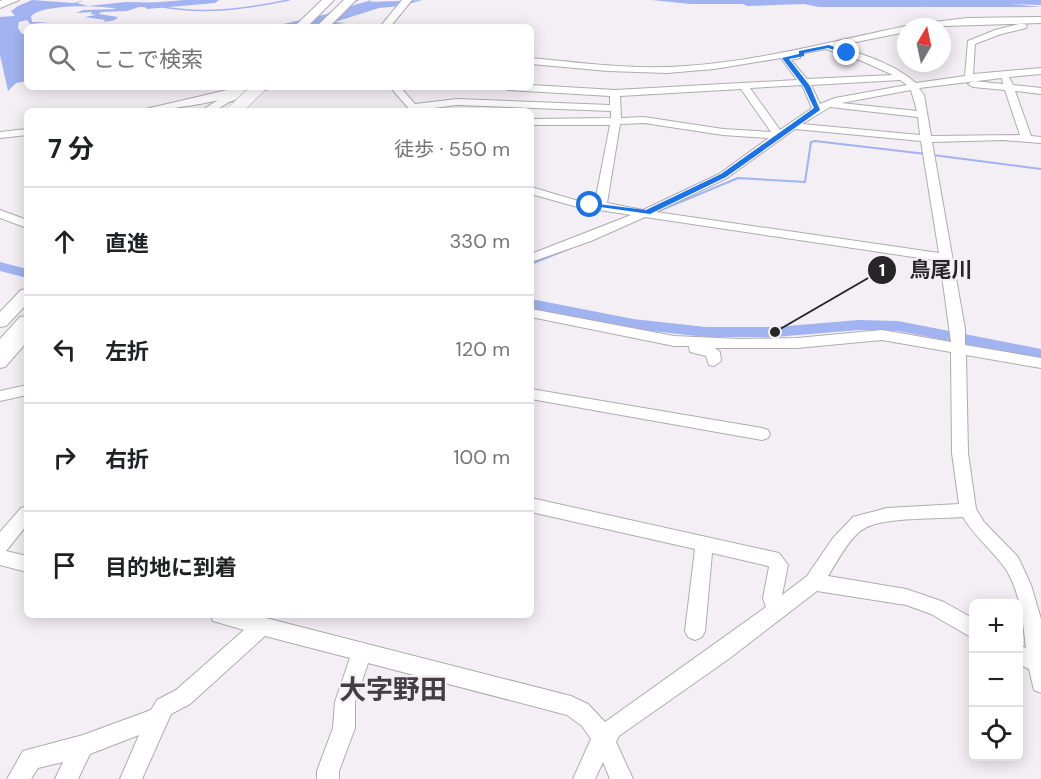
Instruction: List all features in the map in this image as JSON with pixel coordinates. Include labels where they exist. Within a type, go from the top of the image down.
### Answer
[{"type":"highway","points":[[0,5],[13,0]]},
{"type":"highway","points":[[303,24],[328,0]]},
{"type":"highway","points":[[325,24],[350,0]]},
{"type":"highway","points":[[221,108],[238,90]]},
{"type":"highway","points":[[237,108],[256,90]]},
{"type":"highway","points":[[0,335],[24,310]]},
{"type":"highway","points":[[2,356],[24,326]]},
{"type":"main road","points":[[387,24],[407,0]]},
{"type":"main road","points":[[212,108],[225,100],[258,90]]},
{"type":"main road","points":[[0,322],[24,297]]},
{"type":"street","points":[[951,23],[1041,22]]},
{"type":"street","points":[[970,77],[968,74],[972,42],[1002,31],[1041,22]]},
{"type":"street","points":[[534,62],[673,69],[801,52],[897,31]]},
{"type":"street","points":[[829,47],[887,67],[915,88],[923,115],[958,340],[960,453],[968,510],[978,527],[1012,563],[1022,585],[1032,621],[1040,671]]},
{"type":"street","points":[[801,52],[802,55],[785,58],[823,106],[888,123],[927,139],[1041,140]]},
{"type":"street","points":[[534,63],[543,66],[534,118]]},
{"type":"street","points":[[854,115],[883,91],[915,88],[941,92],[944,91],[945,86],[970,77],[1041,71]]},
{"type":"street","points":[[1003,74],[1027,139]]},
{"type":"street","points":[[534,81],[542,79],[615,93],[900,77]]},
{"type":"street","points":[[956,81],[1041,91]]},
{"type":"street","points":[[744,86],[779,136]]},
{"type":"street","points":[[158,108],[212,98],[240,90]]},
{"type":"street","points":[[398,90],[414,108]]},
{"type":"street","points":[[883,91],[888,123]]},
{"type":"street","points":[[606,207],[600,201],[615,121],[615,93]]},
{"type":"street","points":[[418,108],[438,102],[615,108]]},
{"type":"street","points":[[534,257],[647,212],[723,176],[823,106]]},
{"type":"street","points":[[794,126],[854,115],[888,123],[923,115]]},
{"type":"street","points":[[534,122],[644,120],[723,132],[779,136]]},
{"type":"street","points":[[0,135],[24,132]]},
{"type":"street","points":[[534,191],[574,203],[647,212],[680,220],[945,258]]},
{"type":"street","points":[[0,214],[24,223]]},
{"type":"street","points":[[534,315],[668,340],[741,344],[797,343],[882,335],[958,340],[1041,363]]},
{"type":"street","points":[[2,356],[24,336]]},
{"type":"street","points":[[668,340],[677,346],[710,351],[715,354],[714,361]]},
{"type":"street","points":[[2,356],[24,354]]},
{"type":"street","points":[[0,396],[24,391]]},
{"type":"street","points":[[534,394],[762,434]]},
{"type":"street","points":[[534,506],[777,561],[778,570],[772,598],[777,610]]},
{"type":"street","points":[[584,779],[604,739],[625,718],[723,651],[814,582],[839,543],[859,522],[886,515],[968,510]]},
{"type":"street","points":[[0,546],[24,517]]},
{"type":"street","points":[[695,632],[704,544]]},
{"type":"street","points":[[0,557],[24,563]]},
{"type":"street","points":[[814,582],[906,597],[937,608],[969,627]]},
{"type":"street","points":[[231,618],[571,706],[585,714],[604,739],[622,779]]},
{"type":"street","points":[[131,779],[164,707],[183,697],[262,626]]},
{"type":"street","points":[[328,779],[328,771],[344,728],[345,702],[362,651]]},
{"type":"street","points":[[1023,658],[1040,671]]},
{"type":"street","points":[[18,779],[32,759],[83,746],[158,718]]},
{"type":"street","points":[[66,779],[83,746]]},
{"type":"water","points":[[32,0],[74,3],[84,0],[77,3],[88,6],[126,2],[169,3],[159,7],[101,12],[99,14],[118,17],[115,20],[104,22],[105,20],[85,17],[96,15],[91,14],[92,12],[76,13],[83,10],[117,9],[85,6],[59,7],[37,12],[31,16],[32,22],[48,22],[30,24],[27,20],[19,22],[18,28],[24,34],[24,82],[16,83],[8,91],[0,55],[0,17],[15,16],[11,11]]},
{"type":"water","points":[[348,0],[359,0],[347,7],[372,0],[370,2],[423,0],[379,8],[335,22],[346,23],[283,24],[327,14]]},
{"type":"water","points":[[652,0],[1041,0],[1041,5],[1010,4],[1041,7],[819,7],[804,4],[747,6]]},
{"type":"waterway","points":[[147,6],[215,0]]},
{"type":"waterway","points":[[158,6],[174,9],[224,10],[289,0]]},
{"type":"waterway","points":[[654,213],[738,178],[805,182],[811,142],[815,141],[926,154]]},
{"type":"waterway","points":[[933,155],[1041,169]]},
{"type":"waterway","points":[[534,263],[571,248]]},
{"type":"waterway","points":[[0,266],[24,273]]},
{"type":"waterway","points":[[534,305],[633,324],[706,332],[775,332],[859,325],[898,326],[1041,354]]},
{"type":"place","name":"鳥尾川","points":[[775,332]]},
{"type":"district","name":"大字野田","points":[[393,689]]},
{"type":"route","points":[[590,205],[647,212],[723,176],[818,109],[807,86],[785,58],[802,55],[801,52],[829,47],[847,53]]}]
